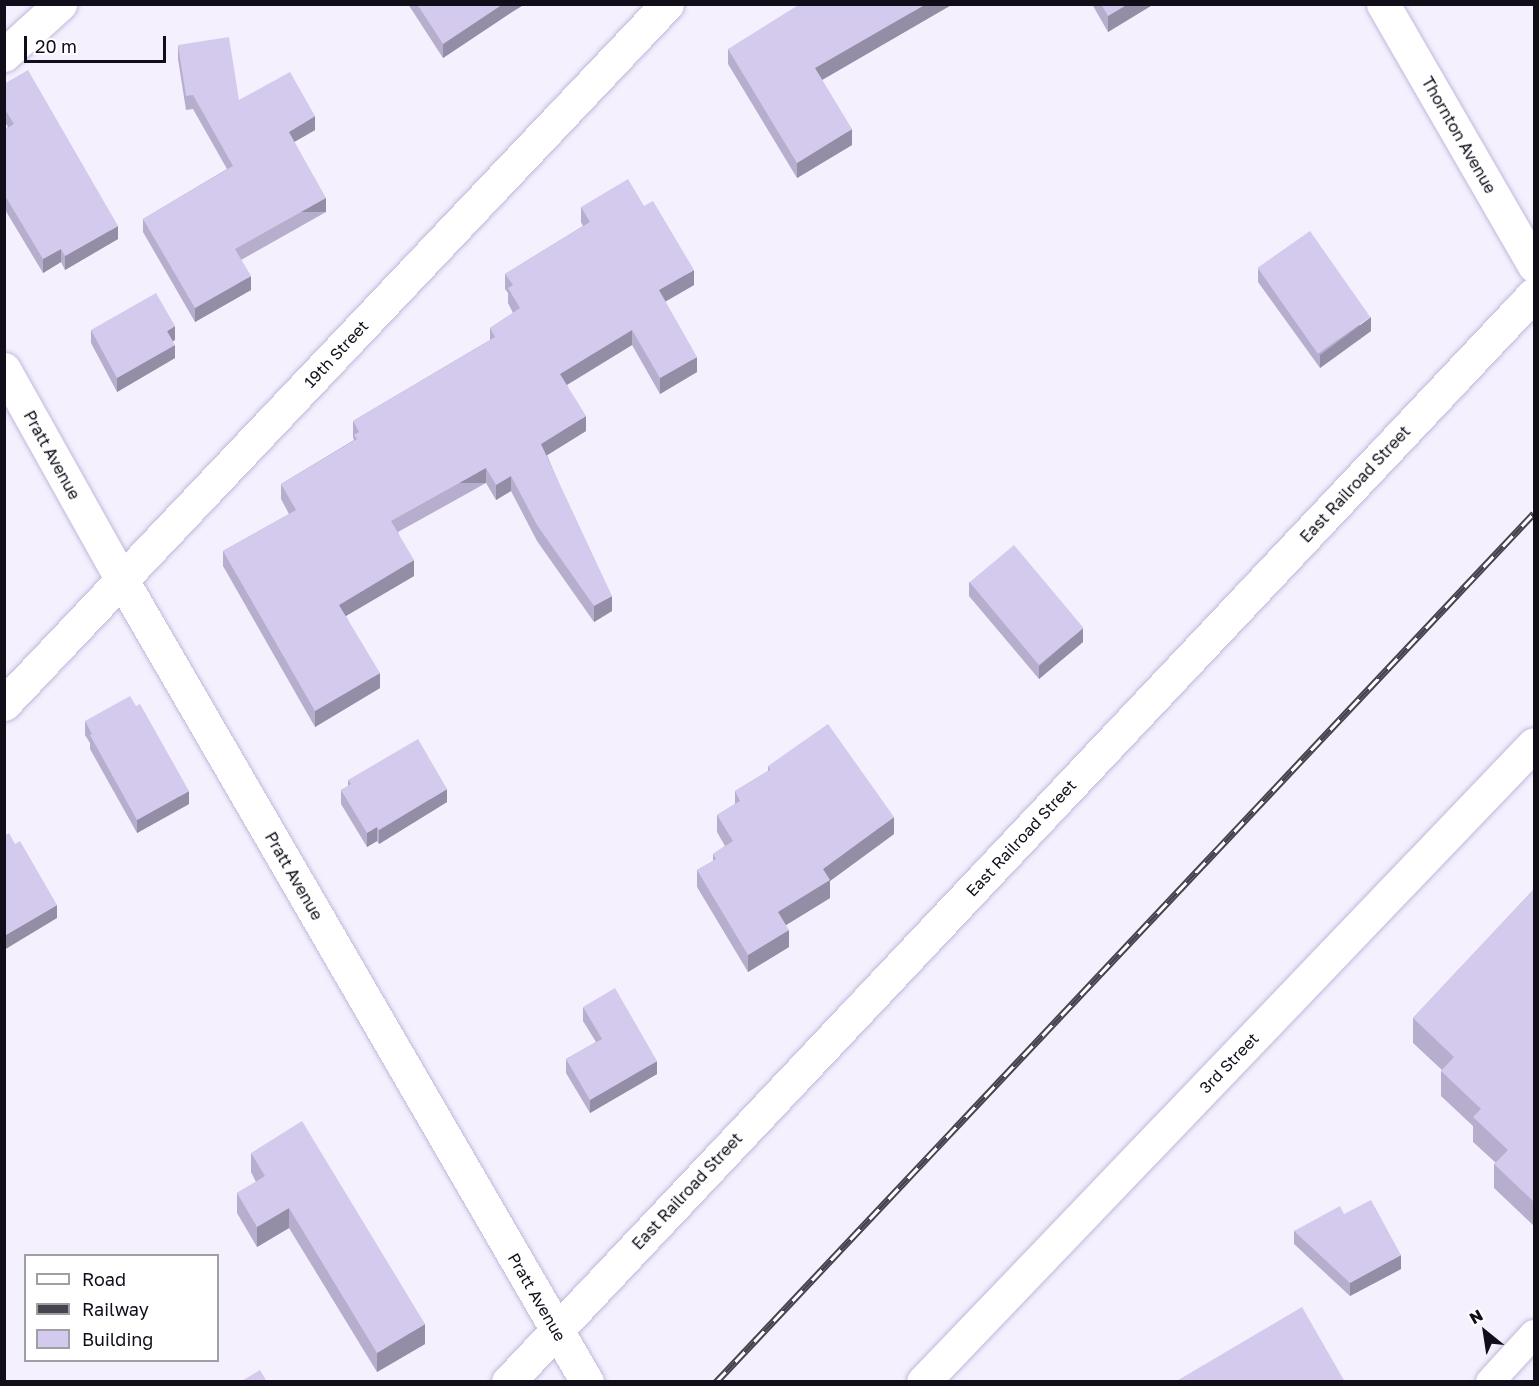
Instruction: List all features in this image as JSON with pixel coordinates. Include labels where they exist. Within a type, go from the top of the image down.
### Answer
[{"type":"street","points":[[4,55],[60,4]]},
{"type":"street","name":"19th Street","points":[[4,704],[667,4]]},
{"type":"street","name":"Thornton Avenue","points":[[1383,4],[1534,266]]},
{"type":"street","name":"East Railroad Street","points":[[508,1382],[1534,294]]},
{"type":"street","name":"Pratt Avenue","points":[[4,369],[122,580],[587,1382]]},
{"type":"street","name":"3rd Street","points":[[923,1382],[1534,744]]},
{"type":"lane","points":[[1490,1382],[1534,1334]]},
{"type":"building","points":[[417,4],[503,4],[443,44]]},
{"type":"building","points":[[800,4],[926,4],[815,68],[852,129],[797,163],[728,49]]},
{"type":"building","points":[[1101,4],[1128,4],[1108,16]]},
{"type":"building","points":[[229,37],[239,100],[290,72],[315,116],[289,132],[326,198],[235,249],[251,276],[195,308],[143,219],[233,166],[193,95],[186,96],[178,45]]},
{"type":"building","points":[[28,70],[118,226],[65,256],[61,249],[43,259],[4,194],[4,130],[14,124],[4,108],[4,84]]},
{"type":"building","points":[[628,179],[644,206],[653,201],[694,270],[659,290],[697,357],[660,378],[632,330],[560,374],[586,416],[541,444],[612,596],[594,606],[537,525],[511,476],[496,485],[486,468],[391,521],[414,560],[339,605],[380,673],[315,711],[223,551],[296,510],[281,484],[357,439],[354,435],[359,432],[353,421],[495,337],[490,328],[520,308],[508,288],[513,285],[505,274],[590,222],[581,207]]},
{"type":"building","points":[[1310,231],[1370,317],[1318,354],[1258,268]]},
{"type":"building","points":[[156,293],[175,326],[167,331],[175,345],[117,378],[91,330]]},
{"type":"building","points":[[1014,545],[1083,628],[1039,665],[970,582]]},
{"type":"building","points":[[130,696],[136,706],[140,704],[189,791],[137,820],[90,735],[92,734],[85,721]]},
{"type":"building","points":[[828,724],[894,817],[823,869],[830,880],[778,912],[789,930],[748,955],[697,870],[716,859],[713,854],[733,841],[717,815],[740,801],[735,791],[770,770],[768,766]]},
{"type":"building","points":[[418,739],[447,789],[379,830],[377,827],[367,833],[341,790],[351,784],[348,780]]},
{"type":"building","points":[[9,833],[15,844],[20,841],[57,905],[4,936],[4,836]]},
{"type":"building","points":[[1534,889],[1534,1202],[1494,1164],[1508,1150],[1473,1117],[1481,1109],[1441,1071],[1454,1057],[1413,1018]]},
{"type":"building","points":[[615,988],[657,1061],[590,1100],[566,1059],[602,1039],[583,1007]]},
{"type":"building","points":[[302,1121],[425,1324],[377,1353],[289,1208],[257,1227],[237,1193],[265,1176],[251,1153]]},
{"type":"building","points":[[1371,1200],[1401,1255],[1350,1283],[1294,1231],[1340,1206],[1344,1214]]},
{"type":"building","points":[[1302,1307],[1345,1382],[1175,1382]]},
{"type":"building","points":[[260,1370],[267,1382],[240,1382]]},
{"type":"railway","points":[[716,1382],[1534,513]]}]
